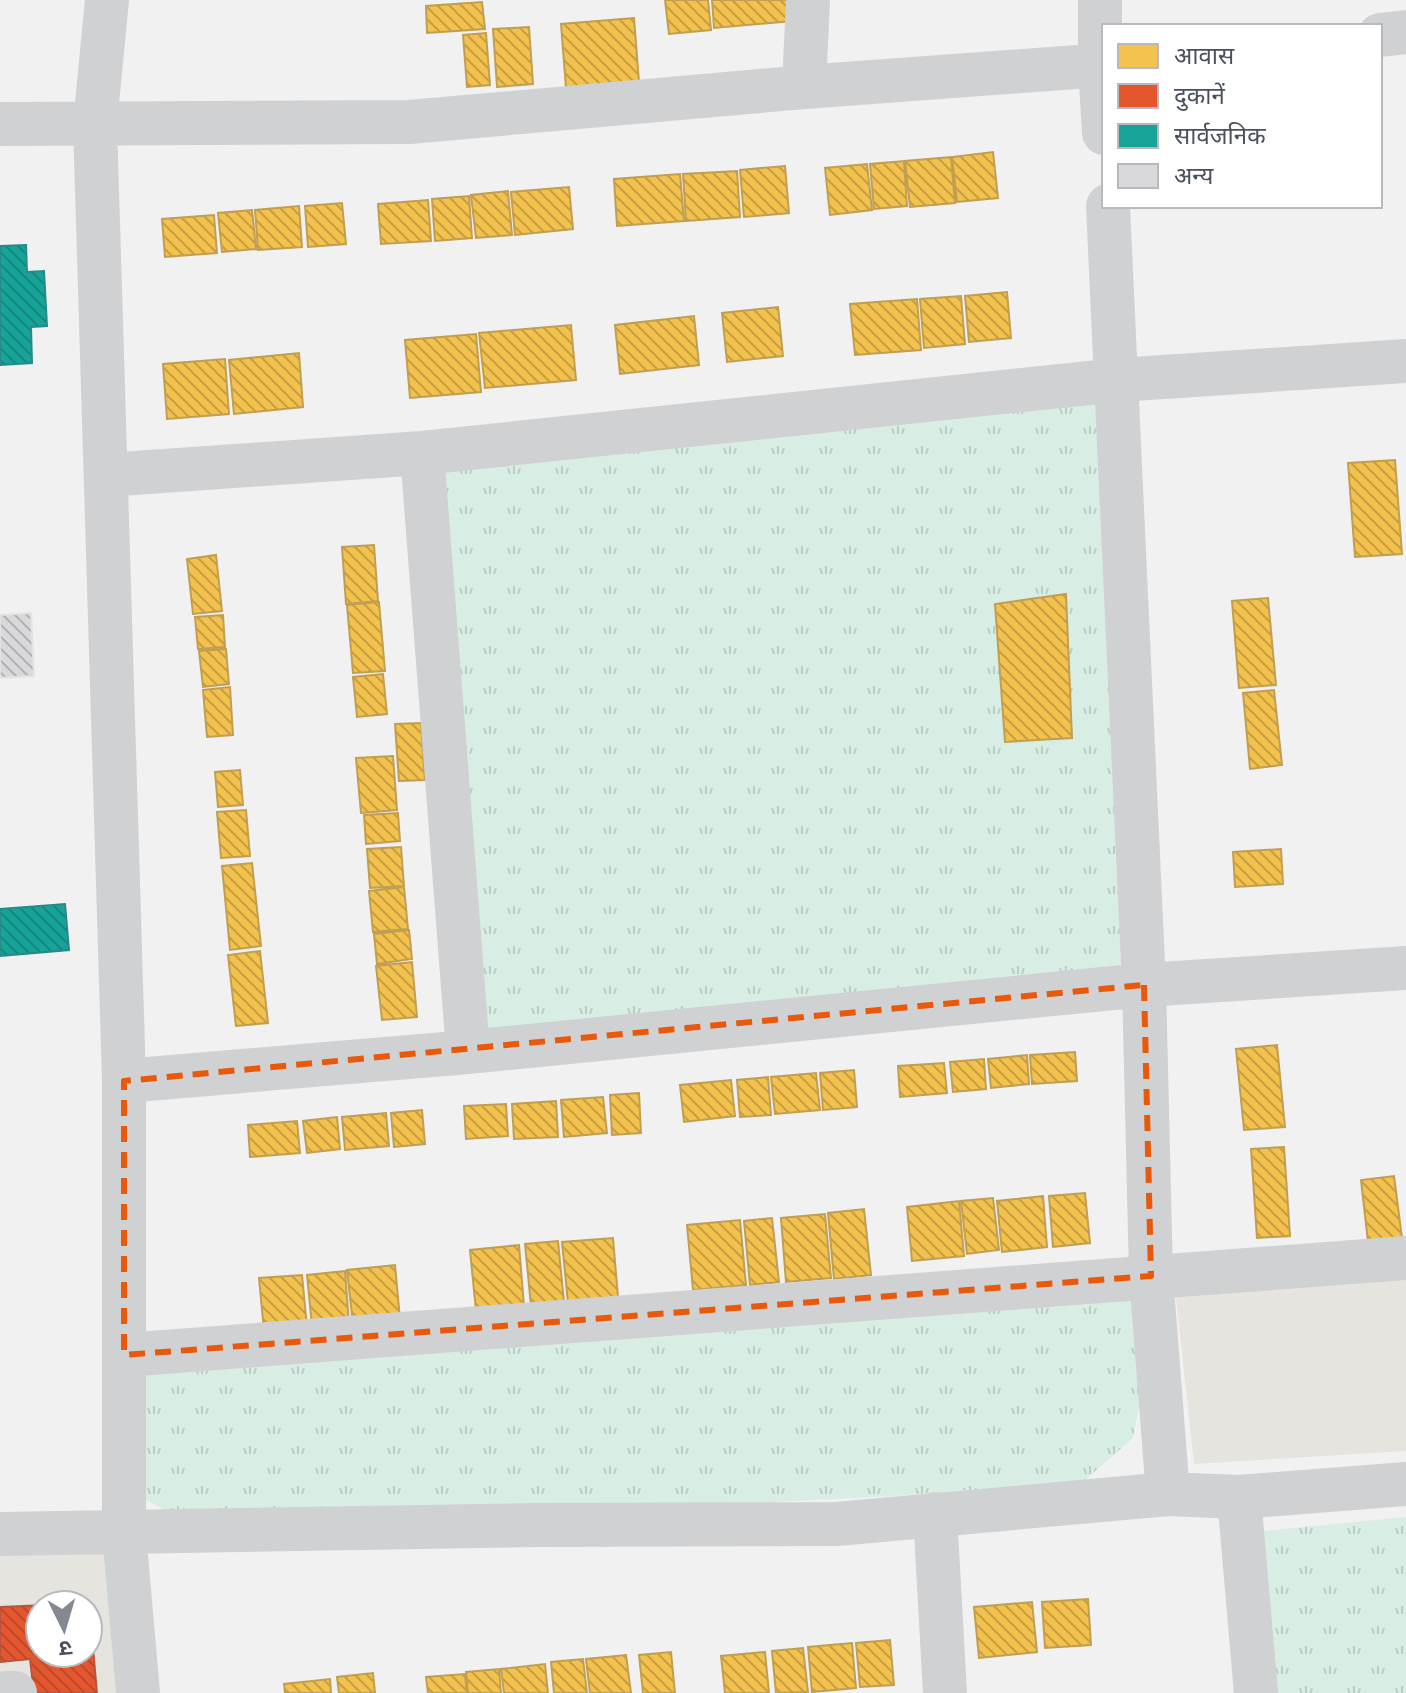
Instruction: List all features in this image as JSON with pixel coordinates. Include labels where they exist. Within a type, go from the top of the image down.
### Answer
[{"type":"street","points":[[107,0],[95,124],[124,1081],[124,1533],[138,1693]]},
{"type":"street","points":[[804,87],[808,0]]},
{"type":"street","points":[[0,124],[409,122],[804,87],[1102,65],[1100,0]]},
{"type":"street","points":[[1382,35],[1406,32]]},
{"type":"street","points":[[1108,208],[1144,985],[1151,1276],[1168,1494]]},
{"type":"street","points":[[106,475],[422,453],[1118,380],[1406,361]]},
{"type":"street","points":[[422,453],[468,1052]]},
{"type":"street","points":[[124,1081],[468,1052],[1144,985],[1406,968]]},
{"type":"street","points":[[124,1355],[1406,1258]]},
{"type":"street","points":[[0,1534],[536,1525],[837,1524],[1168,1494],[1239,1497],[1406,1484]]},
{"type":"street","points":[[1239,1497],[1256,1693]]},
{"type":"street","points":[[935,1514],[945,1693]]},
{"type":"street","points":[[6,1693],[15,1693]]},
{"type":"highlighted area","points":[[1144,985],[1151,1276],[124,1355],[124,1081]]},
{"type":"shaded area","points":[[1406,1274],[1406,1451],[1194,1464],[1176,1298]]},
{"type":"shaded area","points":[[0,1551],[104,1552],[116,1693],[0,1693]]},
{"type":"green space","points":[[1101,401],[1124,968],[486,1034],[433,469]]},
{"type":"green space","points":[[1135,1284],[1147,1367],[1133,1438],[1085,1480],[896,1496],[670,1507],[169,1512],[136,1495],[140,1373]]},
{"type":"green space","points":[[1406,1517],[1406,1693],[1267,1693],[1253,1532]]},
{"type":"building: आवास","points":[[665,0],[708,0],[711,30],[669,34]]},
{"type":"building: आवास","points":[[712,0],[791,0],[792,21],[714,28]]},
{"type":"building: आवास","points":[[482,2],[485,29],[427,33],[426,6]]},
{"type":"building: आवास","points":[[634,18],[639,82],[566,88],[561,24]]},
{"type":"building: आवास","points":[[529,27],[533,84],[497,87],[493,29]]},
{"type":"building: आवास","points":[[486,33],[490,85],[467,87],[463,35]]},
{"type":"building: आवास","points":[[993,152],[998,198],[957,202],[952,157]]},
{"type":"building: आवास","points":[[951,157],[955,203],[910,207],[905,161]]},
{"type":"building: आवास","points":[[904,161],[907,206],[874,209],[870,164]]},
{"type":"building: आवास","points":[[867,164],[872,210],[830,215],[825,168]]},
{"type":"building: आवास","points":[[785,166],[789,213],[744,217],[740,170]]},
{"type":"building: आवास","points":[[737,171],[740,217],[686,221],[683,174]]},
{"type":"building: आवास","points":[[680,174],[684,221],[617,226],[614,179]]},
{"type":"building: आवास","points":[[569,187],[573,229],[515,235],[511,192]]},
{"type":"building: आवास","points":[[508,191],[512,235],[476,238],[471,195]]},
{"type":"building: आवास","points":[[469,196],[472,238],[435,241],[432,199]]},
{"type":"building: आवास","points":[[428,200],[431,241],[381,244],[378,204]]},
{"type":"building: आवास","points":[[342,203],[346,244],[308,247],[305,206]]},
{"type":"building: आवास","points":[[299,206],[302,247],[258,250],[255,210]]},
{"type":"building: आवास","points":[[252,210],[256,249],[222,252],[218,213]]},
{"type":"building: आवास","points":[[214,215],[217,253],[165,257],[162,219]]},
{"type":"building: आवास","points":[[1007,292],[1011,338],[969,342],[965,296]]},
{"type":"building: आवास","points":[[961,296],[965,344],[924,348],[920,299]]},
{"type":"building: आवास","points":[[917,299],[921,350],[855,355],[850,304]]},
{"type":"building: आवास","points":[[778,307],[783,356],[727,362],[722,313]]},
{"type":"building: आवास","points":[[694,316],[699,365],[620,374],[615,325]]},
{"type":"building: आवास","points":[[571,325],[576,380],[485,388],[479,333]]},
{"type":"building: आवास","points":[[476,334],[481,392],[410,398],[405,340]]},
{"type":"building: आवास","points":[[299,353],[303,407],[234,414],[229,360]]},
{"type":"building: आवास","points":[[225,359],[229,414],[167,419],[163,364]]},
{"type":"building: आवास","points":[[1395,460],[1402,554],[1355,557],[1348,463]]},
{"type":"building: आवास","points":[[374,545],[378,601],[346,604],[342,547]]},
{"type":"building: आवास","points":[[216,555],[222,611],[193,614],[187,559]]},
{"type":"building: आवास","points":[[1066,594],[1072,738],[1005,742],[995,604]]},
{"type":"building: आवास","points":[[1268,598],[1276,685],[1239,688],[1232,601]]},
{"type":"building: आवास","points":[[379,602],[385,671],[353,673],[347,605]]},
{"type":"building: आवास","points":[[223,615],[225,647],[198,649],[195,617]]},
{"type":"building: आवास","points":[[226,649],[229,684],[203,687],[199,651]]},
{"type":"building: आवास","points":[[383,674],[387,714],[357,717],[353,677]]},
{"type":"building: आवास","points":[[230,687],[233,735],[207,737],[203,690]]},
{"type":"building: आवास","points":[[1274,690],[1282,765],[1250,769],[1243,693]]},
{"type":"building: आवास","points":[[421,723],[425,780],[399,781],[395,724]]},
{"type":"building: आवास","points":[[393,756],[397,810],[361,813],[356,758]]},
{"type":"building: आवास","points":[[240,770],[243,805],[218,807],[215,772]]},
{"type":"building: आवास","points":[[246,810],[250,856],[221,858],[217,812]]},
{"type":"building: आवास","points":[[398,813],[400,841],[366,844],[364,815]]},
{"type":"building: आवास","points":[[401,847],[404,886],[370,888],[367,849]]},
{"type":"building: आवास","points":[[1281,849],[1283,884],[1235,887],[1233,852]]},
{"type":"building: आवास","points":[[252,863],[261,946],[230,950],[222,866]]},
{"type":"building: आवास","points":[[404,887],[408,929],[373,932],[369,891]]},
{"type":"building: आवास","points":[[409,930],[412,959],[377,964],[374,934]]},
{"type":"building: आवास","points":[[260,951],[268,1023],[236,1026],[228,955]]},
{"type":"building: आवास","points":[[412,962],[417,1017],[382,1020],[376,966]]},
{"type":"building: आवास","points":[[1277,1045],[1285,1127],[1244,1130],[1236,1049]]},
{"type":"building: आवास","points":[[1075,1052],[1077,1081],[1032,1084],[1030,1055]]},
{"type":"building: आवास","points":[[1027,1055],[1029,1084],[991,1088],[988,1059]]},
{"type":"building: आवास","points":[[984,1059],[986,1089],[953,1092],[950,1062]]},
{"type":"building: आवास","points":[[944,1063],[947,1093],[900,1097],[898,1066]]},
{"type":"building: आवास","points":[[854,1070],[857,1107],[823,1110],[820,1073]]},
{"type":"building: आवास","points":[[816,1073],[820,1110],[775,1114],[771,1077]]},
{"type":"building: आवास","points":[[768,1077],[771,1115],[740,1117],[737,1080]]},
{"type":"building: आवास","points":[[731,1080],[735,1116],[684,1122],[680,1085]]},
{"type":"building: आवास","points":[[639,1093],[641,1133],[612,1135],[610,1095]]},
{"type":"building: आवास","points":[[603,1097],[607,1133],[564,1137],[561,1100]]},
{"type":"building: आवास","points":[[556,1101],[558,1137],[514,1139],[512,1104]]},
{"type":"building: आवास","points":[[506,1104],[508,1136],[466,1139],[464,1106]]},
{"type":"building: आवास","points":[[422,1110],[425,1144],[394,1147],[391,1113]]},
{"type":"building: आवास","points":[[386,1113],[389,1146],[345,1150],[342,1117]]},
{"type":"building: आवास","points":[[337,1117],[340,1149],[307,1153],[303,1121]]},
{"type":"building: आवास","points":[[297,1121],[300,1153],[250,1157],[248,1125]]},
{"type":"building: आवास","points":[[1284,1147],[1290,1236],[1257,1238],[1251,1149]]},
{"type":"building: आवास","points":[[1394,1176],[1402,1238],[1368,1242],[1361,1180]]},
{"type":"building: आवास","points":[[1085,1193],[1090,1243],[1053,1247],[1049,1196]]},
{"type":"building: आवास","points":[[1043,1196],[1047,1247],[1002,1252],[997,1201]]},
{"type":"building: आवास","points":[[993,1198],[999,1250],[967,1254],[961,1201]]},
{"type":"building: आवास","points":[[959,1201],[964,1256],[912,1261],[907,1207]]},
{"type":"building: आवास","points":[[864,1209],[871,1275],[834,1279],[828,1213]]},
{"type":"building: आवास","points":[[825,1214],[831,1278],[786,1282],[781,1218]]},
{"type":"building: आवास","points":[[772,1218],[779,1282],[750,1285],[744,1221]]},
{"type":"building: आवास","points":[[740,1220],[746,1285],[693,1290],[687,1225]]},
{"type":"building: आवास","points":[[613,1238],[618,1297],[568,1303],[562,1242]]},
{"type":"building: आवास","points":[[558,1241],[564,1302],[531,1306],[525,1244]]},
{"type":"building: आवास","points":[[519,1245],[524,1306],[476,1311],[470,1250]]},
{"type":"building: आवास","points":[[395,1265],[400,1319],[353,1324],[347,1270]]},
{"type":"building: आवास","points":[[345,1271],[349,1323],[312,1326],[307,1275]]},
{"type":"building: आवास","points":[[302,1275],[307,1327],[264,1331],[259,1278]]},
{"type":"building: आवास","points":[[1088,1599],[1091,1645],[1045,1648],[1042,1602]]},
{"type":"building: आवास","points":[[1032,1602],[1037,1652],[979,1658],[974,1607]]},
{"type":"building: आवास","points":[[890,1640],[894,1685],[860,1687],[856,1643]]},
{"type":"building: आवास","points":[[852,1643],[856,1688],[812,1692],[808,1647]]},
{"type":"building: आवास","points":[[803,1648],[808,1692],[776,1693],[772,1651]]},
{"type":"building: आवास","points":[[671,1652],[675,1693],[643,1693],[639,1655]]},
{"type":"building: आवास","points":[[765,1652],[769,1693],[725,1693],[721,1656]]},
{"type":"building: आवास","points":[[626,1655],[631,1693],[590,1693],[586,1659]]},
{"type":"building: आवास","points":[[583,1659],[587,1693],[554,1693],[551,1662]]},
{"type":"building: आवास","points":[[545,1664],[548,1693],[504,1693],[501,1669]]},
{"type":"building: आवास","points":[[499,1669],[501,1693],[468,1693],[466,1672]]},
{"type":"building: आवास","points":[[373,1673],[375,1693],[339,1693],[337,1677]]},
{"type":"building: आवास","points":[[465,1674],[467,1693],[428,1693],[426,1677]]},
{"type":"building: आवास","points":[[330,1679],[331,1693],[285,1693],[284,1684]]},
{"type":"building: दुकानें","points":[[24,1606],[24,1660],[0,1662],[0,1607]]},
{"type":"building: दुकानें","points":[[31,1669],[95,1669],[97,1693],[34,1693]]},
{"type":"building: सार्वजनिक","points":[[26,245],[27,272],[44,271],[47,326],[31,327],[32,363],[0,365],[0,246]]},
{"type":"building: सार्वजनिक","points":[[65,904],[69,950],[0,956],[0,909]]},
{"type":"building: अन्य","points":[[31,613],[34,676],[0,678],[0,615]]}]
